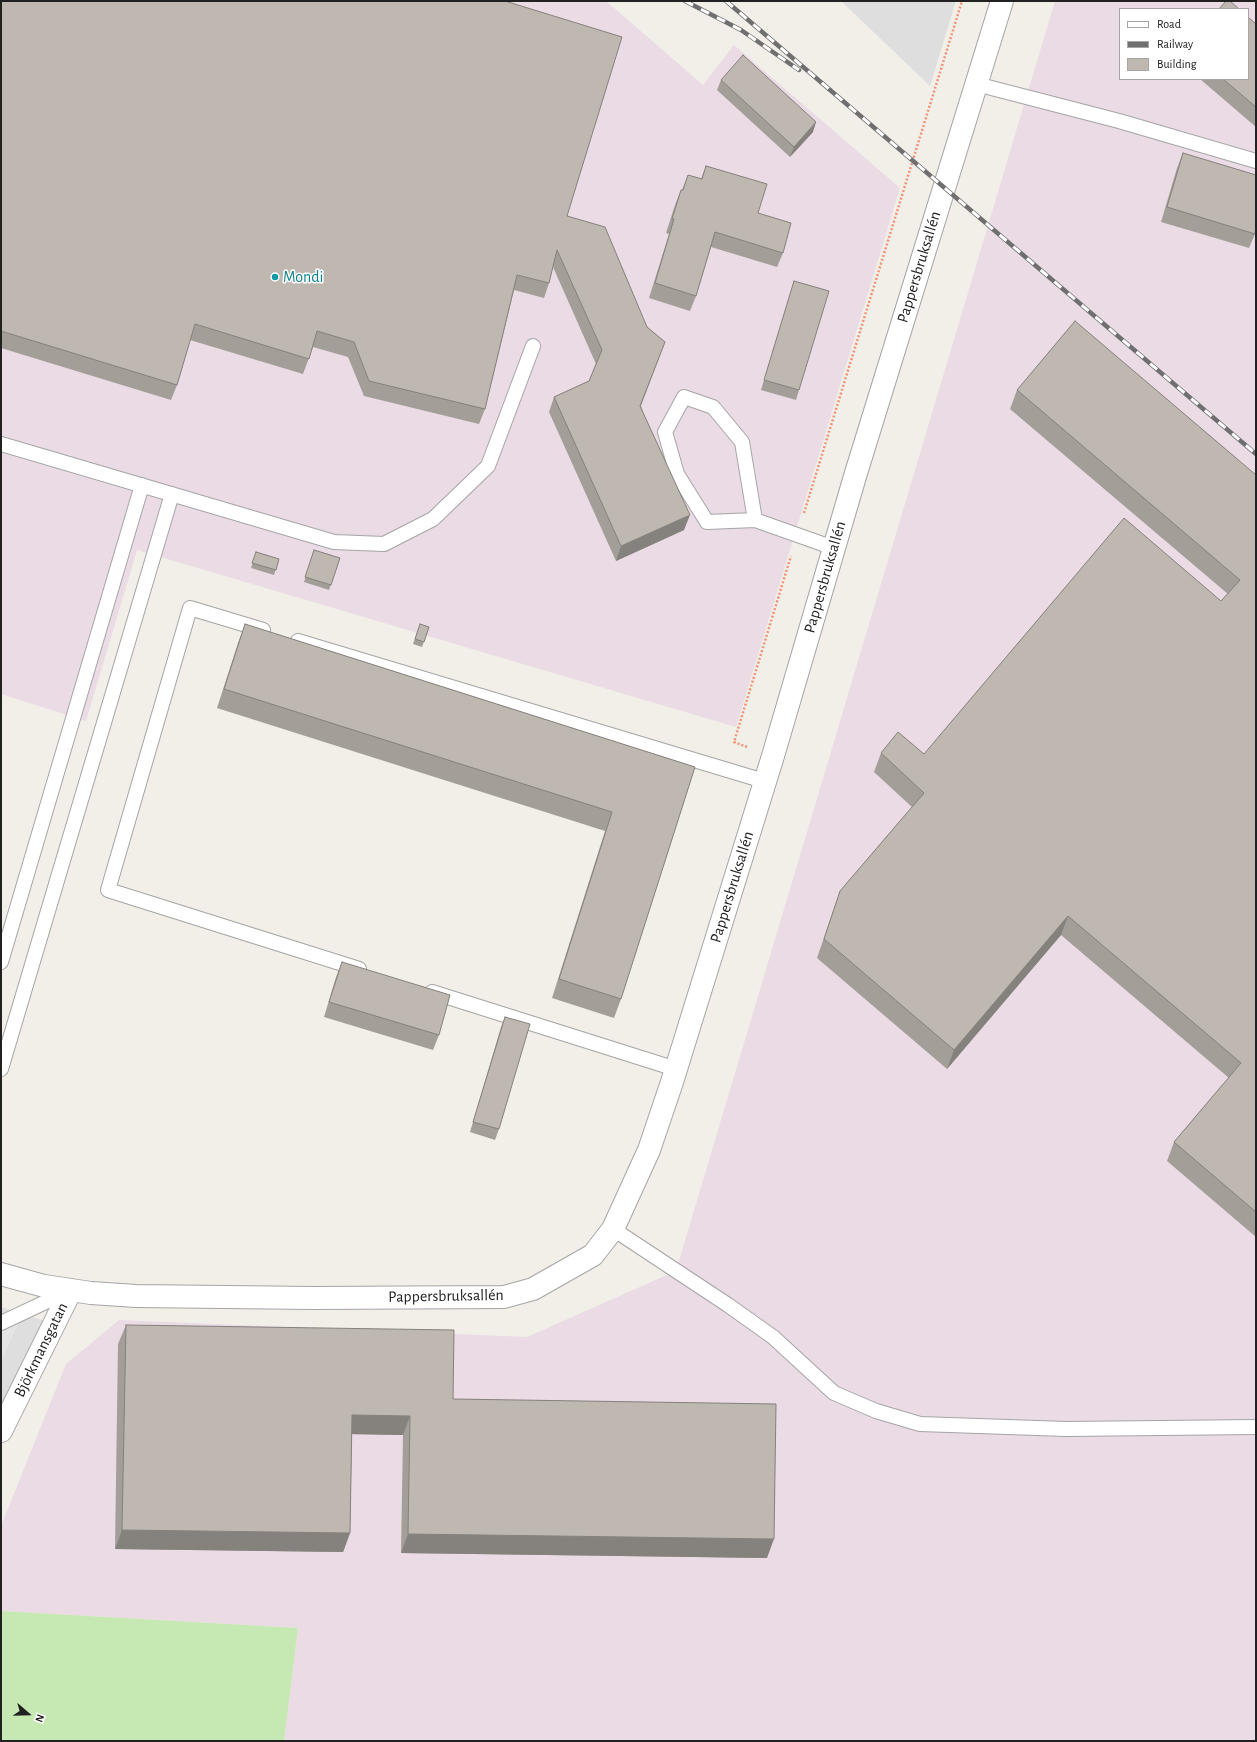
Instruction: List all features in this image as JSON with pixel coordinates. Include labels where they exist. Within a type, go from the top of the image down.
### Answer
[{"type":"street","name":"Pappersbruksallén","points":[[1,1274],[44,1286],[136,1296],[314,1298],[504,1297],[533,1289],[593,1255],[613,1229],[648,1150],[676,1069],[1002,1]]},
{"type":"street","name":"Björkmansgatan","points":[[1,1431],[71,1290]]},
{"type":"lane","points":[[976,84],[1119,121],[1256,161]]},
{"type":"lane","points":[[1,444],[334,542],[384,544],[433,519],[488,466],[532,346]]},
{"type":"lane","points":[[755,520],[742,442],[714,407],[684,397],[665,432],[677,474],[707,522],[755,520],[834,548]]},
{"type":"lane","points":[[1,962],[142,485]]},
{"type":"lane","points":[[1,1069],[172,494]]},
{"type":"lane","points":[[273,633],[190,608],[108,890],[373,974]]},
{"type":"lane","points":[[288,638],[764,781]]},
{"type":"lane","points":[[418,988],[676,1069]]},
{"type":"lane","points":[[613,1229],[728,1305],[772,1337],[834,1393],[876,1410],[920,1424],[1066,1430],[1256,1427]]},
{"type":"lane","points":[[1,1323],[71,1290]]},
{"type":"path","points":[[734,742],[962,1]]},
{"type":"shaded area","points":[[1,1],[606,1],[703,85],[734,45],[900,188],[736,727],[137,550],[86,721],[1,694]]},
{"type":"shaded area","points":[[841,1],[956,1],[930,86]]},
{"type":"shaded area","points":[[1055,1],[1256,1],[1256,1741],[284,1741],[298,1628],[1,1611],[1,1526],[66,1364],[119,1320],[527,1337],[676,1271]]},
{"type":"shaded area","points":[[1,1307],[45,1321],[1,1411]]},
{"type":"shaded area","points":[[1,1319],[18,1324],[1,1362]]},
{"type":"green space","points":[[1,1611],[298,1628],[284,1741],[1,1741]]},
{"type":"building","name":"Mondi","points":[[1,1],[505,1],[622,37],[567,216],[605,227],[647,327],[665,342],[640,406],[690,515],[621,546],[554,397],[589,381],[602,350],[557,250],[549,283],[517,275],[485,409],[369,381],[354,342],[317,331],[309,359],[195,324],[177,385],[1,331]]},
{"type":"building","points":[[1226,1],[1230,1],[1238,8],[1220,8]]},
{"type":"building","points":[[1249,18],[1256,24],[1256,107],[1224,80],[1249,80]]},
{"type":"building","points":[[743,55],[816,122],[794,147],[721,80]]},
{"type":"building","points":[[1183,153],[1256,175],[1255,234],[1167,207]]},
{"type":"building","points":[[706,166],[767,184],[758,213],[791,223],[783,253],[715,232],[696,296],[655,283],[681,190],[683,190],[688,175],[702,179]]},
{"type":"building","points":[[794,281],[829,291],[799,390],[764,380]]},
{"type":"building","points":[[1075,321],[1256,475],[1256,1212],[1174,1142],[1241,1063],[1068,916],[954,1050],[824,939],[840,891],[924,793],[881,753],[898,732],[924,754],[1124,518],[1221,601],[1240,580],[1017,390]]},
{"type":"building","points":[[314,550],[340,558],[331,585],[305,577]]},
{"type":"building","points":[[256,552],[279,559],[276,570],[252,563]]},
{"type":"building","points":[[245,624],[695,767],[621,999],[559,979],[612,812],[224,689]]},
{"type":"building","points":[[420,624],[429,627],[424,642],[415,639]]},
{"type":"building","points":[[342,962],[450,995],[439,1035],[329,1002]]},
{"type":"building","points":[[505,1017],[530,1024],[499,1129],[473,1122]]},
{"type":"building","points":[[126,1325],[454,1330],[453,1399],[776,1404],[774,1539],[408,1534],[410,1416],[352,1415],[350,1533],[122,1530]]},
{"type":"railway","points":[[685,1],[741,30],[799,70]]},
{"type":"railway","points":[[726,1],[1256,454]]},
{"type":"place","name":"Mondi","points":[[275,277]]}]
